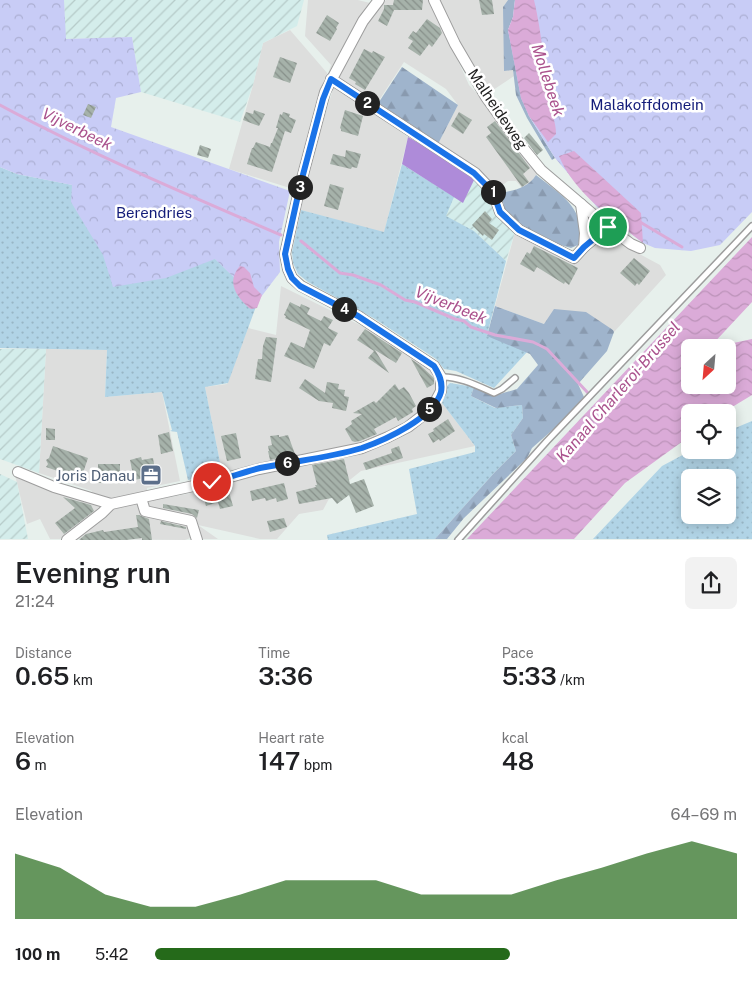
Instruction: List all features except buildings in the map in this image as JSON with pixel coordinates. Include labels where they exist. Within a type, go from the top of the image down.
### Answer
[{"type":"street","points":[[18,472],[54,487],[111,504],[212,482],[259,469],[362,448],[398,432],[422,416],[434,404],[441,391],[440,377],[434,366],[358,316],[300,286],[292,278],[285,254],[300,186],[323,99],[331,79],[363,21],[379,0]]},
{"type":"street","name":"Malheideweg","points":[[434,0],[455,44],[486,97],[542,170],[608,227],[631,244],[640,248]]},
{"type":"street","points":[[331,79],[474,173],[493,192],[500,212],[519,230],[574,258],[608,227]]},
{"type":"street","points":[[581,204],[585,233],[584,247]]},
{"type":"street","points":[[141,498],[145,511],[191,521],[197,540]]},
{"type":"street","points":[[68,540],[111,504]]},
{"type":"lane","points":[[458,540],[547,441],[752,226]]},
{"type":"lane","points":[[440,377],[469,382],[494,393],[515,378]]},
{"type":"shaded area","points":[[64,0],[304,0],[297,26],[263,43],[253,85],[240,122],[141,92],[132,37],[65,39]]},
{"type":"shaded area","points":[[308,0],[358,0],[370,3],[373,0],[349,36],[328,74],[331,65],[305,36]]},
{"type":"shaded area","points":[[386,0],[508,0],[503,7],[514,76],[487,94],[435,10],[469,85],[491,109],[540,172],[522,188],[516,181],[508,181],[500,187],[438,144],[458,105],[446,89],[404,62],[372,111],[408,137],[384,233],[301,210],[308,170],[334,86],[360,34]]},
{"type":"shaded area","points":[[290,30],[328,74],[316,107],[293,189],[229,169],[263,43]]},
{"type":"shaded area","points":[[408,137],[475,178],[492,196],[515,232],[506,261],[474,231],[445,216]]},
{"type":"shaded area","points":[[408,137],[475,178],[463,203],[402,164]]},
{"type":"shaded area","points":[[402,164],[454,197],[446,216],[474,231],[506,261],[487,335],[527,352],[494,388],[456,371],[444,369],[436,359],[375,319],[308,282],[298,274],[293,263],[292,252],[301,210],[384,232]]},
{"type":"shaded area","points":[[0,167],[17,174],[88,188],[187,231],[258,301],[228,383],[205,387],[222,472],[188,480],[177,432],[170,431],[172,430],[162,392],[105,397],[107,350],[0,348]]},
{"type":"shaded area","points":[[515,232],[535,241],[574,264],[609,233],[634,251],[660,265],[666,275],[614,332],[613,329],[544,324],[495,306]]},
{"type":"shaded area","points":[[281,286],[368,329],[419,360],[433,372],[438,382],[437,390],[432,400],[401,425],[419,424],[442,403],[475,446],[361,471],[331,495],[323,510],[299,514],[277,539],[260,539],[198,525],[218,539],[194,539],[193,537],[185,540],[74,539],[91,526],[83,521],[60,539],[50,539],[40,519],[27,524],[15,475],[89,502],[92,491],[39,473],[46,349],[107,350],[105,397],[162,392],[180,481],[147,488],[148,501],[227,484],[241,480],[243,468],[222,472],[205,387],[227,384],[248,328],[276,335]]},
{"type":"shaded area","points":[[0,349],[46,349],[39,473],[0,459]]},
{"type":"shaded area","points":[[450,383],[474,387],[471,396],[495,408],[522,405],[523,418],[511,435],[516,451],[435,539],[328,540],[327,535],[417,514],[409,469],[475,452],[475,446],[442,403],[447,386]]},
{"type":"shaded area","points":[[752,421],[752,539],[593,539],[662,466],[681,456],[681,459],[736,459],[736,428]]},
{"type":"shaded area","points":[[0,474],[17,482],[28,539],[0,539]]},
{"type":"green space","name":"Berendries","points":[[0,0],[64,0],[66,39],[132,37],[141,92],[116,98],[111,127],[290,191],[279,242],[280,272],[258,301],[215,259],[166,278],[113,287],[103,255],[71,202],[72,185],[17,174],[0,167]]},
{"type":"green space","points":[[508,0],[515,0],[513,17],[508,30],[529,116],[555,158],[552,160],[527,118],[516,95],[513,70],[504,71],[503,7]]},
{"type":"green space","name":"Malakoffdomein","points":[[515,0],[752,0],[752,212],[720,245],[691,251],[655,248],[643,243],[597,207],[555,158],[529,116],[521,98],[508,30],[513,17]]},
{"type":"green space","points":[[402,67],[458,105],[438,144],[377,105]]},
{"type":"green space","points":[[536,175],[562,196],[575,212],[580,232],[578,245],[571,248],[557,244],[517,225],[505,211],[501,193],[525,186]]},
{"type":"green space","points":[[495,306],[544,324],[554,309],[586,312],[614,332],[607,351],[578,384],[584,397],[557,426],[532,448],[527,458],[464,518],[447,539],[435,539],[516,451],[511,435],[523,418],[522,405],[496,408],[471,396],[474,387],[493,396],[517,389],[538,365],[530,354],[487,336]]},
{"type":"water","points":[[515,0],[534,0],[537,12],[549,100],[556,130],[556,134],[548,142],[529,116],[521,98],[508,30],[513,17]]},
{"type":"water","points":[[574,151],[641,213],[643,243],[607,215],[574,182],[559,156]]},
{"type":"water","name":"Kanaal Charleroi-Brussel","points":[[752,237],[752,302],[717,339],[681,339],[681,394],[736,394],[736,342],[752,339],[752,395],[736,405],[681,404],[681,443],[625,483],[574,539],[467,539]]},
{"type":"water","points":[[240,266],[250,273],[254,287],[262,295],[257,308],[249,308],[240,299],[234,288],[234,278]]},
{"type":"waterway","name":"Vijverbeek","points":[[0,105],[104,157],[281,235]]},
{"type":"waterway","name":"Mollebeek","points":[[640,222],[682,247]]},
{"type":"waterway","name":"Vijverbeek","points":[[301,241],[340,273],[353,275],[381,285],[405,300],[464,321],[471,327],[495,335],[533,342],[547,349],[588,393]]},
{"type":"place","name":"Joris Danau","points":[[151,475]]},
{"type":"route","points":[[212,482],[259,469],[362,448],[398,432],[422,416],[434,404],[441,391],[440,377],[434,366],[358,316],[300,286],[292,278],[285,262],[285,254],[300,186],[325,92],[331,79],[474,173],[493,192],[500,212],[519,230],[574,258],[608,227]]}]
